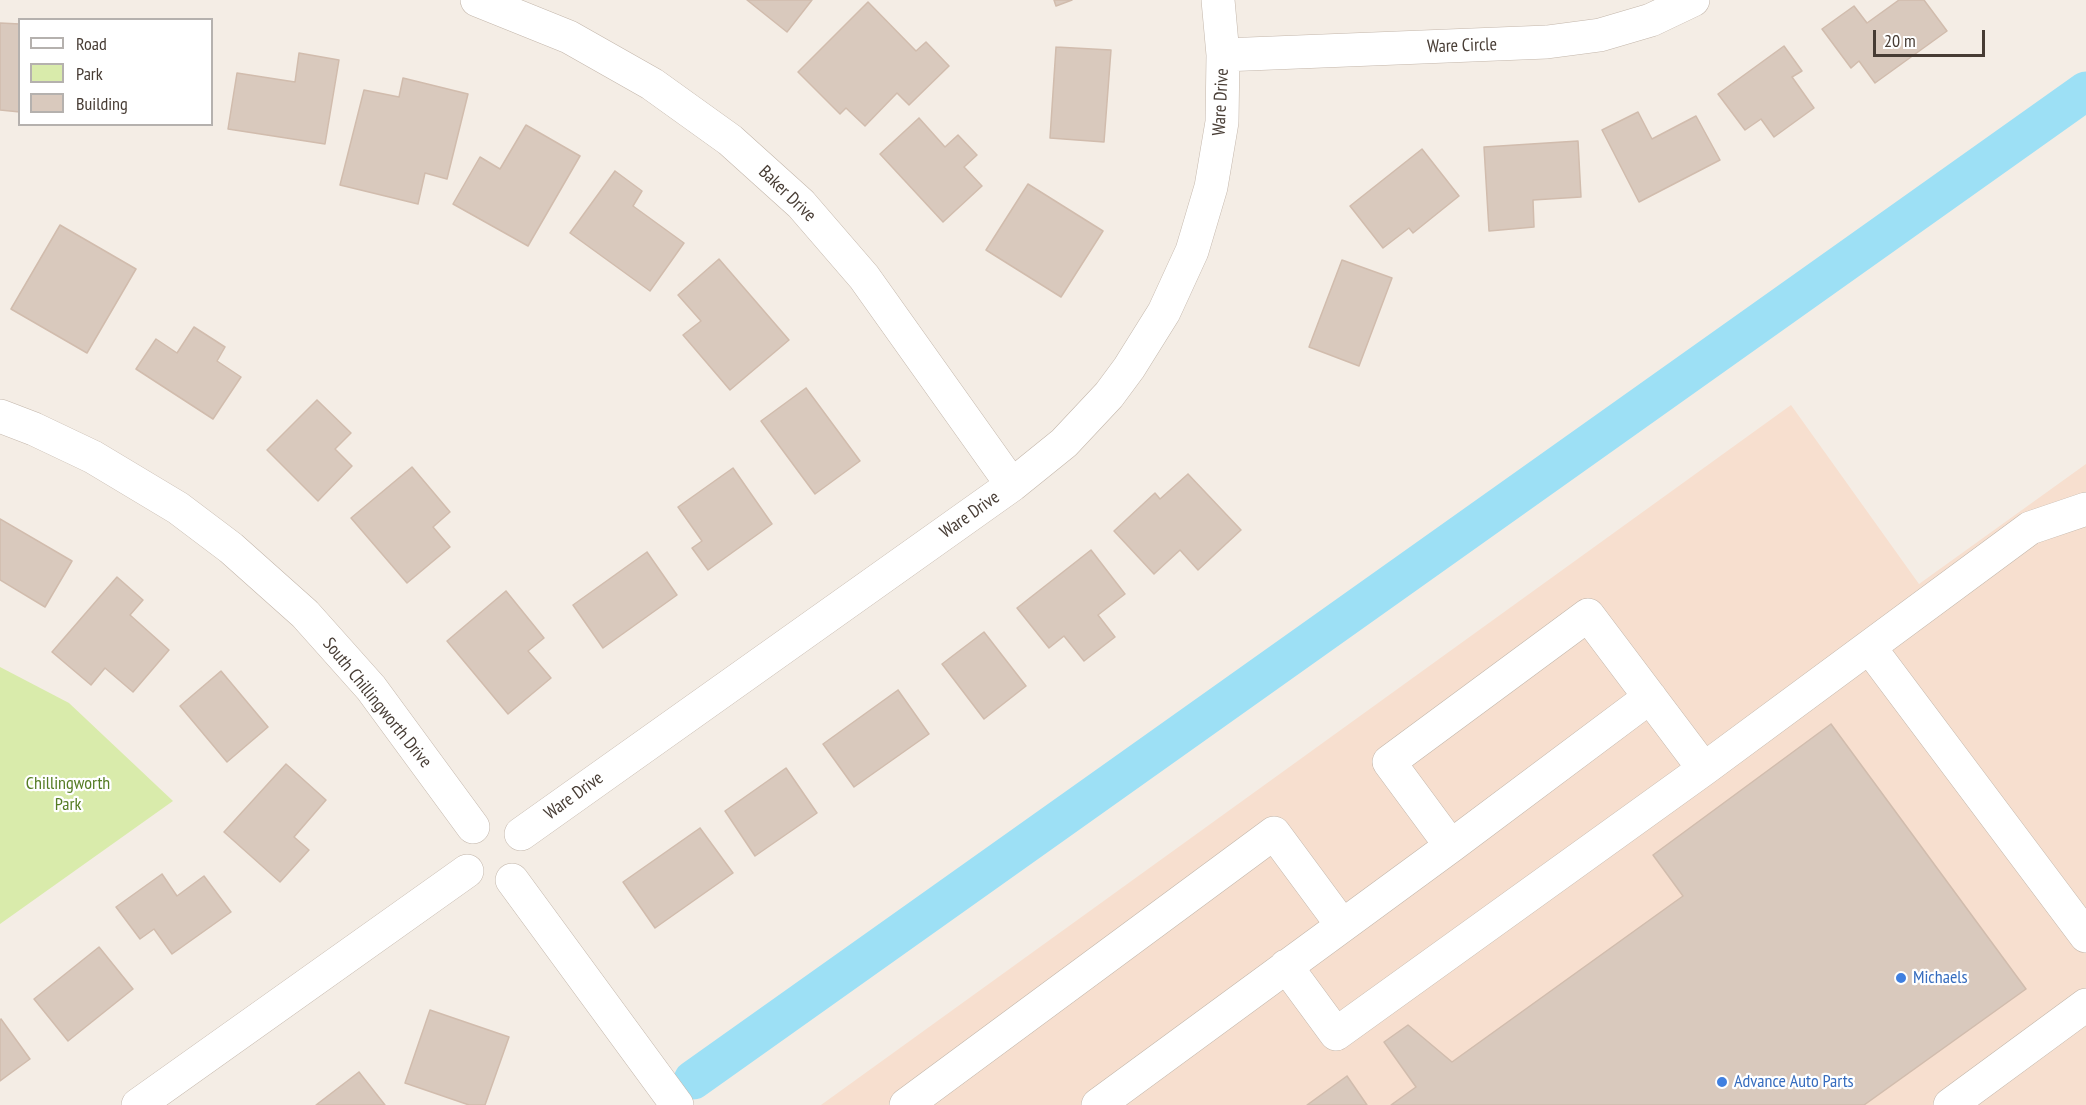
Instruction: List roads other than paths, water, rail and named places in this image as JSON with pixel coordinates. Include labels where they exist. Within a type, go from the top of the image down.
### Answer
[{"type":"street","name":"Baker Drive","points":[[477,0],[569,38],[652,84],[730,140],[801,204],[864,277],[1012,485]]},
{"type":"street","name":"Ware Drive","points":[[521,834],[1012,485],[1064,443],[1109,395],[1164,312],[1192,251],[1211,188],[1222,122],[1223,55],[1218,0]]},
{"type":"street","name":"Ware Circle","points":[[1223,55],[1547,42],[1600,35],[1651,20],[1693,0]]},
{"type":"street","name":"South Chillingworth Drive","points":[[0,416],[34,429],[93,457],[178,508],[231,548],[305,614],[371,688],[473,827]]},
{"type":"street","points":[[1286,966],[1336,1035],[1870,648],[2030,528],[2086,509]]},
{"type":"street","points":[[1451,846],[1389,762],[1588,615],[1704,769]]},
{"type":"street","points":[[1870,648],[2086,936]]},
{"type":"street","points":[[1098,1105],[1650,697]]},
{"type":"street","points":[[498,819],[508,822],[521,834],[527,846],[527,857],[518,876],[500,885],[488,886],[477,882],[467,871],[461,853],[463,842],[473,827],[488,820],[498,819]]},
{"type":"street","points":[[906,1105],[1274,833],[1342,925]]},
{"type":"street","points":[[138,1105],[467,871]]},
{"type":"street","points":[[512,880],[677,1105]]},
{"type":"street","points":[[1960,1102],[2086,1005]]},
{"type":"waterway","points":[[693,1080],[2086,91]]},
{"type":"place","name":"Michaels","points":[[1901,978]]},
{"type":"place","name":"Advance Auto Parts","points":[[1722,1082]]},
{"type":"park label","name":"Chillingworth Park","points":[[68,794]]}]
